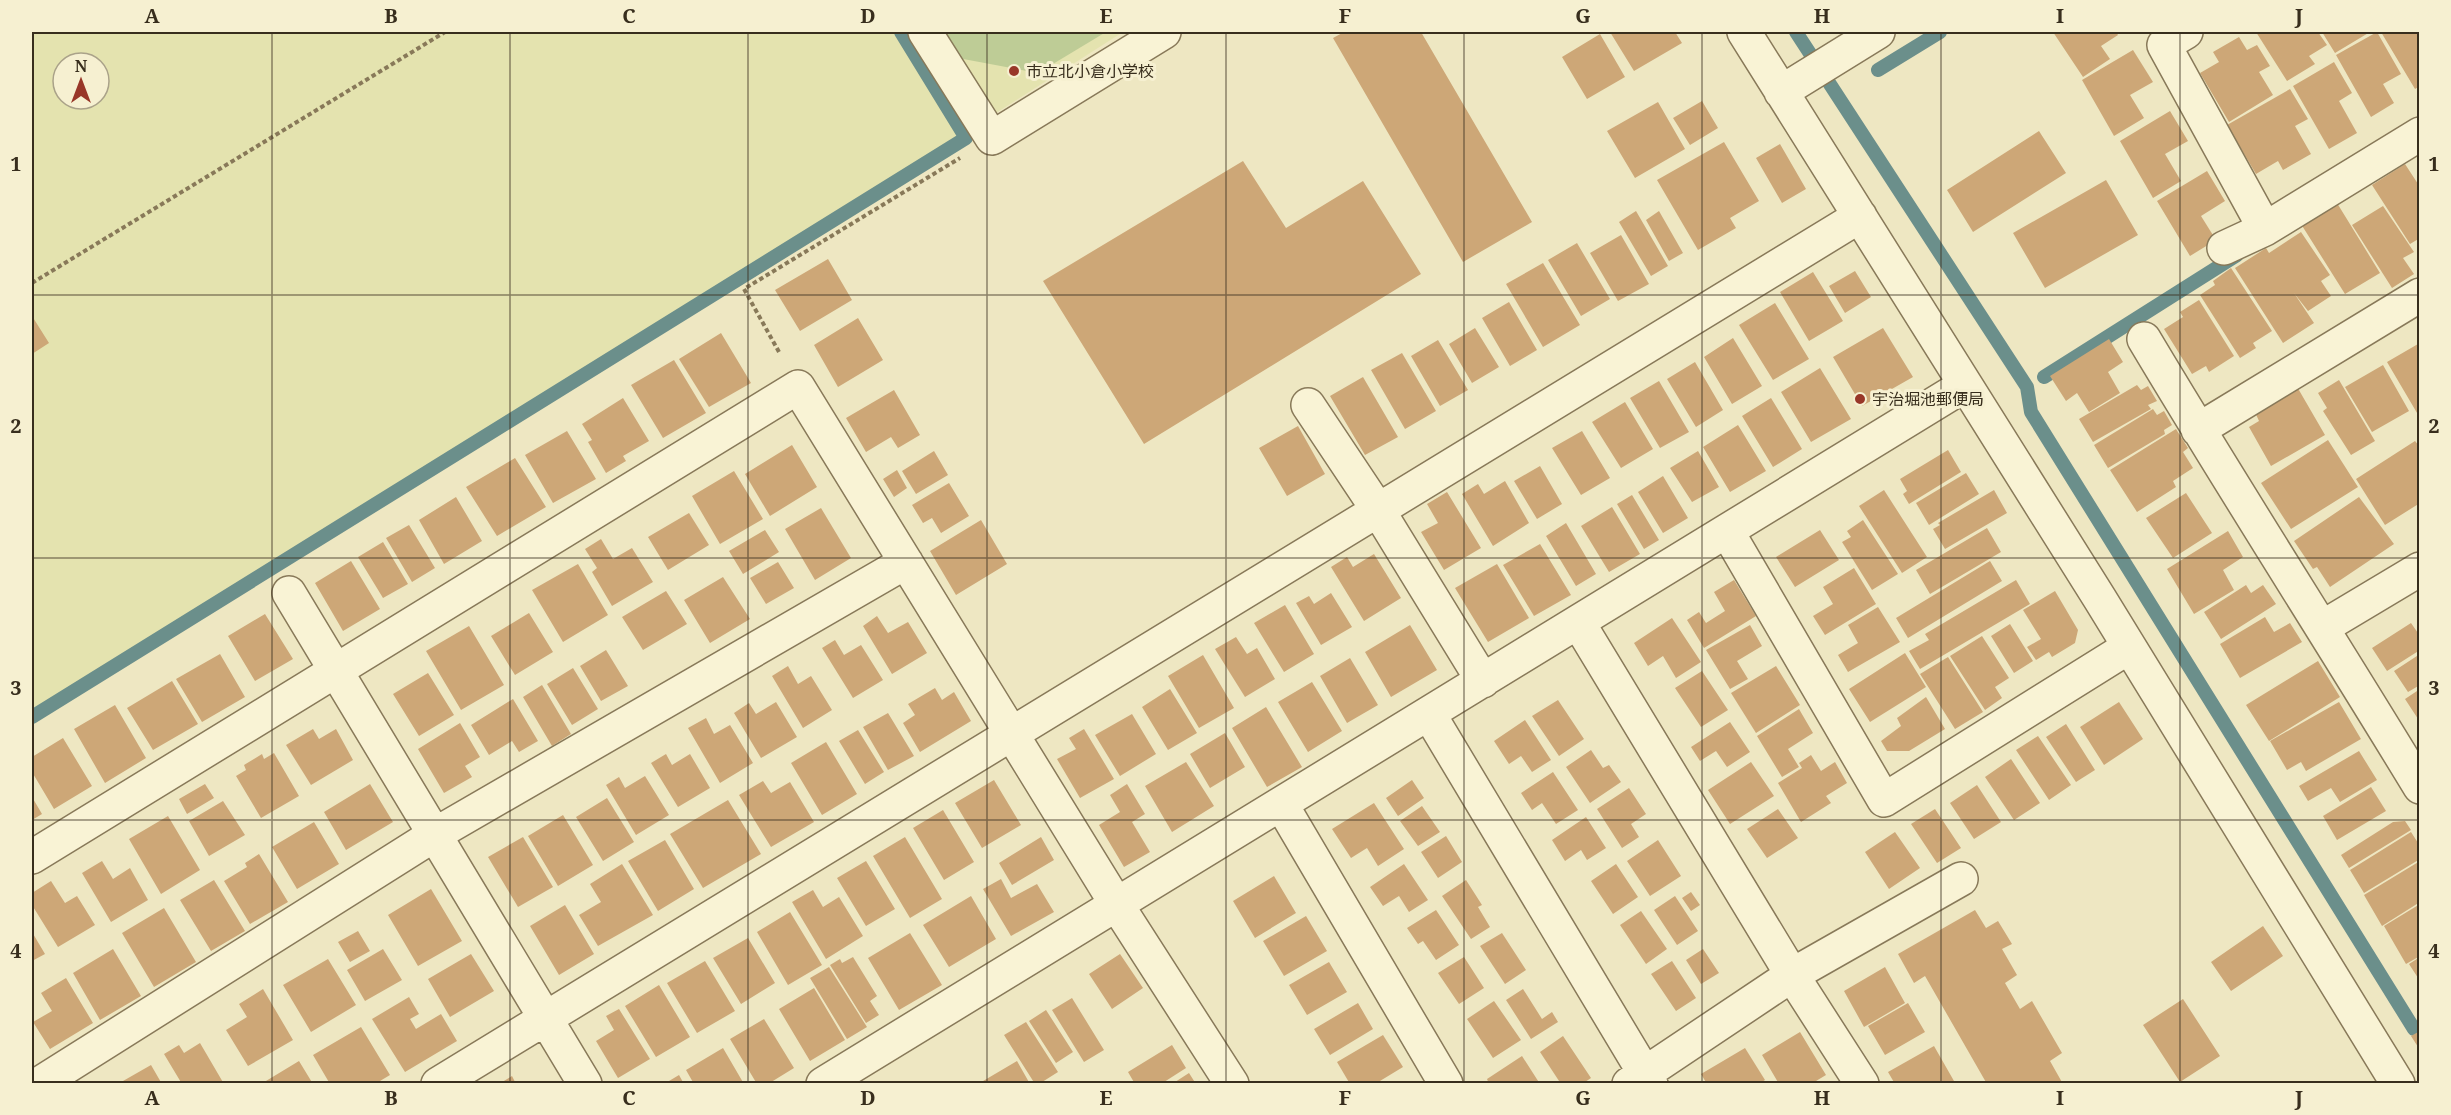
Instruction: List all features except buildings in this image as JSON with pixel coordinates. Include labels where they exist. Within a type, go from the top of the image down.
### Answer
[{"type":"street","points":[[925,32],[992,138],[1164,32]]},
{"type":"street","points":[[1744,32],[1788,88],[1860,216],[2398,1083]]},
{"type":"street","points":[[1788,88],[1878,32]]},
{"type":"street","points":[[2186,32],[2164,45],[2265,229]]},
{"type":"street","points":[[2224,248],[2265,229],[2420,134]]},
{"type":"street","points":[[438,1083],[1860,216]]},
{"type":"street","points":[[2198,430],[2420,295]]},
{"type":"street","points":[[2144,339],[2420,788]]},
{"type":"street","points":[[823,1083],[1965,385]]},
{"type":"street","points":[[32,857],[798,387],[1117,905],[1232,1083]]},
{"type":"street","points":[[1308,405],[1378,510],[1482,681]]},
{"type":"street","points":[[1727,531],[1884,800],[2129,647]]},
{"type":"street","points":[[39,1083],[434,835],[906,562]]},
{"type":"street","points":[[2323,627],[2420,569]]},
{"type":"street","points":[[289,593],[585,1083]]},
{"type":"street","points":[[1578,622],[1792,975],[1862,1083]]},
{"type":"street","points":[[1429,714],[1642,1080],[1792,975],[1961,879]]},
{"type":"street","points":[[1281,804],[1446,1083]]},
{"type":"path","points":[[32,283],[445,32]]},
{"type":"path","points":[[798,387],[744,289],[992,138]]},
{"type":"green space","points":[[32,32],[1123,32],[955,139],[911,177],[32,711]]},
{"type":"green space","points":[[943,32],[1106,32],[1038,73],[958,58]]},
{"type":"waterway","points":[[32,717],[966,138],[901,32]]},
{"type":"waterway","points":[[1796,32],[2027,387],[2031,412],[2414,1029]]},
{"type":"waterway","points":[[1878,70],[1940,32]]},
{"type":"waterway","points":[[2044,377],[2237,255]]},
{"type":"place","name":"市立北小倉小学校","points":[[1014,71]]},
{"type":"place","name":"宇治堀池郵便局","points":[[1860,399]]}]
